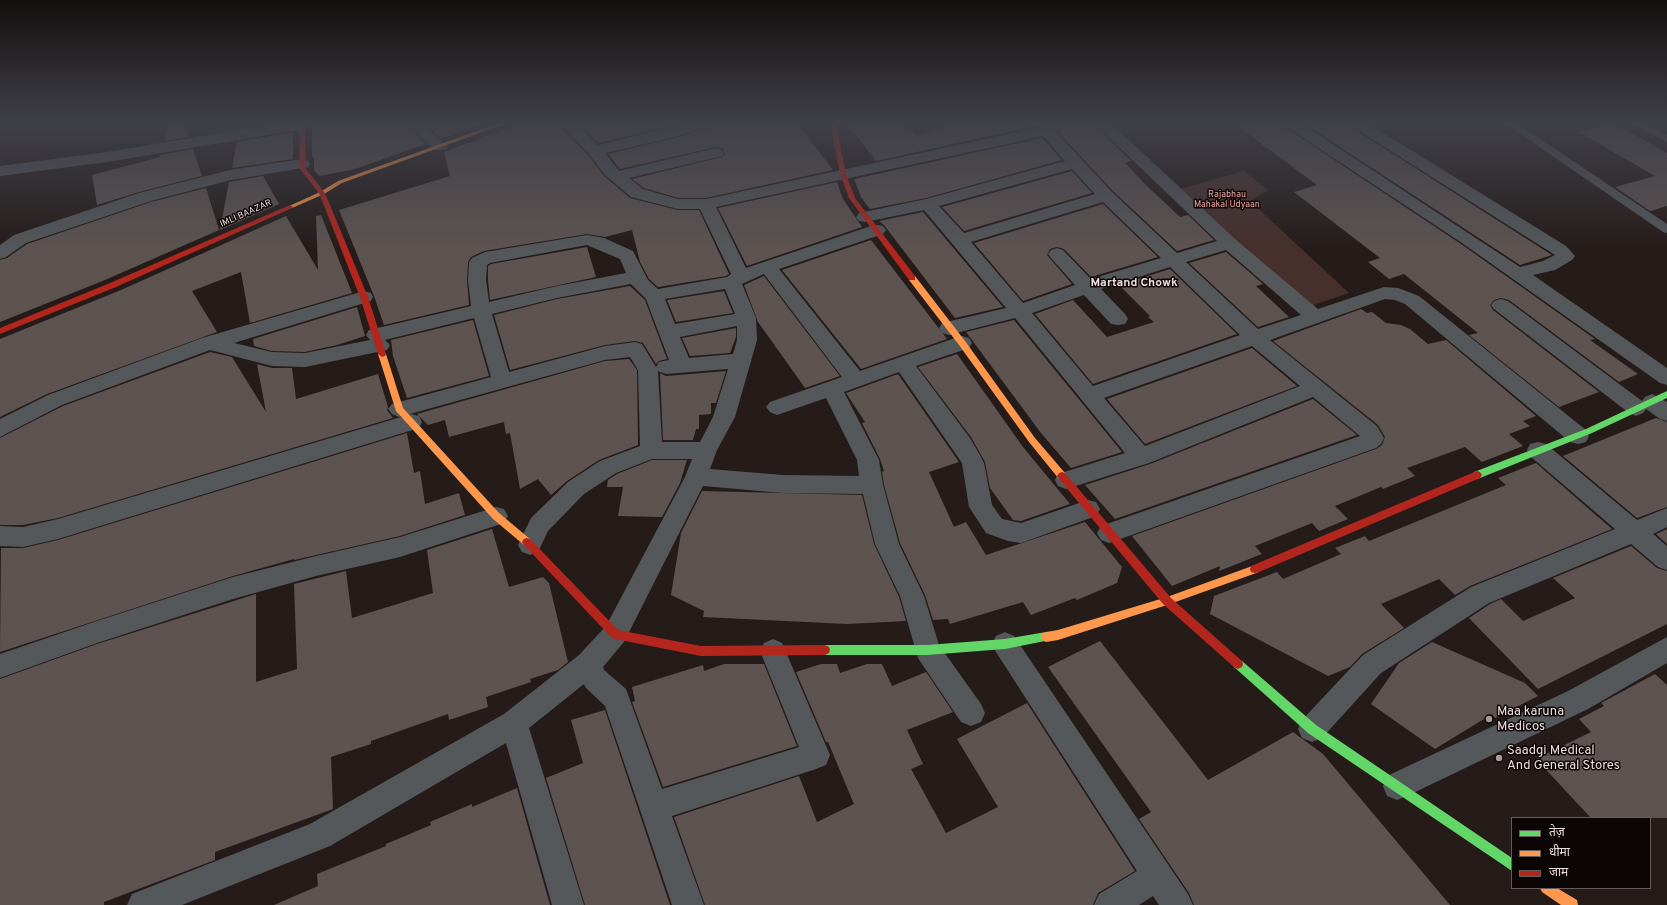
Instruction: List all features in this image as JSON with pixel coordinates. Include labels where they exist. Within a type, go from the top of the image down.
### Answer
[{"type":"street","points":[[0,171],[36,166]]},
{"type":"street","points":[[0,253],[20,239],[145,197],[230,176],[289,166]]},
{"type":"street","points":[[302,166],[322,193],[364,297],[405,416],[496,516],[530,545],[615,634],[700,651],[928,650],[1006,644],[1058,635],[1167,601],[1251,571],[1384,516],[1437,491],[1655,404]]},
{"type":"street","name":"IMLI BAAZAR","points":[[0,331],[113,285],[322,193],[340,182],[385,166]]},
{"type":"street","points":[[606,166],[610,171],[637,193],[678,204],[706,204],[878,166]]},
{"type":"street","points":[[617,176],[659,166]]},
{"type":"street","points":[[841,166],[852,198],[1032,440],[1088,509],[1167,601],[1312,729],[1511,864]]},
{"type":"street","points":[[654,296],[737,279],[871,224],[928,204],[1063,166]]},
{"type":"street","points":[[1078,166],[1106,196],[1255,338],[1369,432],[1373,438],[1368,442],[1109,533]]},
{"type":"street","points":[[1148,166],[1229,243],[1315,317]]},
{"type":"street","points":[[1356,166],[1517,273],[1667,378]]},
{"type":"street","points":[[1426,166],[1560,250],[1566,256],[1549,266],[1517,273]]},
{"type":"street","points":[[960,240],[1106,196]]},
{"type":"street","points":[[143,905],[319,835],[514,722],[588,664],[615,634],[696,477],[706,450],[724,417],[747,340],[746,318],[737,279],[706,204]]},
{"type":"street","points":[[928,204],[960,240],[1141,457]]},
{"type":"street","points":[[502,381],[481,310],[477,268],[478,262],[485,258],[587,240],[598,242],[627,255],[636,277],[654,296],[678,355],[680,366]]},
{"type":"street","points":[[777,407],[904,364],[955,336],[1018,311],[1087,286],[1229,243]]},
{"type":"street","points":[[1057,254],[1118,319]]},
{"type":"street","points":[[768,267],[856,379]]},
{"type":"street","points":[[209,343],[272,359],[305,360],[481,310],[557,292],[636,277]]},
{"type":"street","points":[[1089,395],[1384,293],[1398,294],[1412,300],[1578,436]]},
{"type":"street","points":[[0,429],[55,400],[209,343],[364,297]]},
{"type":"street","points":[[1501,305],[1655,404]]},
{"type":"street","points":[[669,332],[746,318]]},
{"type":"street","points":[[0,536],[23,537],[58,529],[405,416],[502,381],[605,353],[625,350],[635,349],[648,370],[652,451]]},
{"type":"street","points":[[648,370],[740,361]]},
{"type":"street","points":[[904,364],[962,444],[973,463],[981,507],[994,526],[1008,531],[1021,533],[1088,509]]},
{"type":"street","points":[[832,388],[868,460],[872,485],[887,544],[912,596],[928,650],[971,713]]},
{"type":"street","points":[[1066,480],[1141,457],[1316,388]]},
{"type":"street","points":[[530,545],[540,525],[576,488],[608,467],[652,451],[706,450]]},
{"type":"street","points":[[1538,450],[1667,560]]},
{"type":"street","points":[[696,477],[783,484],[872,485]]},
{"type":"street","points":[[0,666],[97,632],[233,588],[316,566],[400,547],[496,516]]},
{"type":"street","points":[[1312,729],[1372,664],[1480,595],[1667,517]]},
{"type":"street","points":[[1006,644],[1176,905]]},
{"type":"street","points":[[1396,786],[1578,700],[1667,648]]},
{"type":"street","points":[[653,807],[816,755],[773,651]]},
{"type":"street","points":[[588,664],[595,679],[616,698],[688,905]]},
{"type":"street","points":[[514,722],[568,905]]},
{"type":"street","points":[[1110,905],[1157,876]]},
{"type":"street","points":[[1548,889],[1572,905]]},
{"type":"lane","points":[[1574,166],[1667,229]]},
{"type":"green space","name":"Rajabhau Mahakal Udyaan","points":[[1244,171],[1268,190],[1250,201],[1349,293],[1308,307],[1180,189]]},
{"type":"building","points":[[125,166],[199,166],[202,176],[139,192],[97,205],[92,175]]},
{"type":"building","points":[[232,166],[244,166],[232,168]]},
{"type":"building","points":[[314,166],[363,166],[319,176],[314,170]]},
{"type":"building","points":[[448,166],[596,166],[603,175],[630,198],[678,210],[699,210],[729,274],[726,276],[658,287],[649,279],[640,262],[632,230],[605,237],[587,234],[484,251],[471,257],[468,262],[467,280],[469,305],[384,325],[374,296],[339,210],[450,176]]},
{"type":"building","points":[[618,166],[632,166],[620,169]]},
{"type":"building","points":[[684,166],[830,166],[833,170],[706,198],[678,198],[644,188],[632,179]]},
{"type":"building","points":[[913,166],[1040,166],[926,198],[870,209],[861,197],[854,179]]},
{"type":"building","points":[[1090,166],[1128,166],[1180,217],[1188,215],[1214,240],[1177,251],[1113,191]]},
{"type":"building","points":[[1292,166],[1344,166],[1461,244],[1595,339],[1590,340],[1638,374],[1619,382],[1509,300],[1501,298],[1494,300],[1490,305],[1493,310],[1599,392],[1559,407],[1469,335],[1478,333],[1404,274],[1389,279],[1368,262],[1380,258],[1294,192],[1317,185]]},
{"type":"building","points":[[1369,166],[1412,166],[1552,255],[1520,265]]},
{"type":"building","points":[[1638,166],[1667,166],[1667,206],[1650,211],[1615,187],[1655,176]]},
{"type":"building","points":[[1072,171],[1092,193],[964,231],[942,207]]},
{"type":"building","points":[[263,176],[279,204],[220,230],[229,182]]},
{"type":"building","points":[[837,182],[843,199],[862,227],[747,266],[718,208]]},
{"type":"building","points":[[206,188],[219,230],[105,280],[0,322],[0,260],[7,258],[27,244],[151,202]]},
{"type":"building","points":[[1103,204],[1158,257],[1091,277],[1064,249],[1057,247],[1050,249],[1047,255],[1072,284],[1023,301],[974,243]]},
{"type":"building","points":[[923,212],[1003,307],[955,318],[884,225],[879,221]]},
{"type":"building","points":[[321,215],[352,293],[250,323],[241,272],[192,291],[217,332],[47,394],[0,417],[0,339],[121,290],[286,216],[318,270],[316,216]]},
{"type":"building","points":[[871,240],[947,339],[861,369],[782,270]]},
{"type":"building","points":[[587,247],[596,277],[490,300],[488,266],[491,264]]},
{"type":"building","points":[[1226,252],[1263,284],[1256,286],[1289,317],[1258,327],[1189,263]]},
{"type":"building","points":[[1170,269],[1237,334],[1093,384],[1035,314],[1073,300],[1107,337],[1154,322],[1148,317],[1150,316],[1119,285]]},
{"type":"building","points":[[764,276],[840,376],[805,388],[758,322],[744,285]]},
{"type":"building","points":[[630,286],[645,300],[667,359],[659,361],[656,364],[643,343],[635,341],[605,345],[510,370],[494,315],[557,299]]},
{"type":"building","points":[[724,291],[733,313],[676,322],[667,300]]},
{"type":"building","points":[[357,307],[365,336],[337,345],[305,352],[272,351],[254,346],[253,339]]},
{"type":"building","points":[[1361,309],[1367,313],[1372,312],[1386,323],[1401,325],[1410,329],[1428,344],[1446,340],[1536,416],[1523,421],[1530,426],[1509,434],[1523,446],[1482,462],[1465,447],[1407,468],[1415,476],[1383,489],[1381,487],[1335,506],[1348,519],[1319,531],[1312,523],[1255,546],[1262,554],[1219,571],[1220,566],[1172,586],[1132,536],[1376,449],[1382,445],[1385,437],[1378,425],[1273,341]]},
{"type":"building","points":[[473,320],[489,376],[407,398],[393,356],[391,340]]},
{"type":"building","points":[[1014,320],[1122,452],[1071,468],[1041,433],[966,332]]},
{"type":"building","points":[[736,328],[736,337],[730,353],[690,356],[682,338]]},
{"type":"building","points":[[1252,348],[1297,386],[1145,444],[1107,399]]},
{"type":"building","points":[[210,352],[232,357],[266,412],[257,364],[272,368],[292,368],[296,399],[378,374],[388,407],[387,410],[393,418],[58,518],[23,525],[0,525],[0,438],[63,406]]},
{"type":"building","points":[[957,354],[1023,447],[1070,504],[1021,521],[1013,520],[990,488],[985,462],[971,437],[918,367]]},
{"type":"building","points":[[629,359],[637,370],[638,445],[599,460],[567,481],[551,495],[538,479],[520,489],[510,433],[506,434],[504,422],[449,437],[445,420],[428,425],[417,414],[605,361]]},
{"type":"building","points":[[726,371],[716,403],[711,403],[711,414],[699,415],[699,429],[696,429],[693,440],[663,440],[660,373],[666,376]]},
{"type":"building","points":[[898,374],[959,462],[929,472],[954,527],[966,522],[986,555],[1085,522],[1122,567],[1117,583],[1077,600],[1075,598],[1031,615],[1023,602],[950,624],[948,619],[933,620],[925,595],[900,543],[884,485],[882,472],[884,471],[880,459],[862,423],[865,422],[846,393]]},
{"type":"building","points":[[1313,399],[1357,435],[1115,519],[1085,485],[1150,464]]},
{"type":"building","points":[[1656,418],[1667,422],[1667,507],[1637,518],[1563,456]]},
{"type":"building","points":[[407,433],[414,473],[420,471],[425,504],[459,493],[465,515],[400,536],[294,559],[233,576],[0,652],[1,548],[23,548],[58,540]]},
{"type":"building","points":[[652,460],[687,460],[680,483],[662,517],[618,516],[623,487],[607,487],[608,480],[617,474]]},
{"type":"building","points":[[1536,463],[1612,529],[1470,586],[1455,595],[1439,579],[1381,604],[1404,628],[1362,654],[1350,667],[1328,676],[1210,614],[1214,596],[1277,572],[1283,579],[1341,554],[1335,548],[1365,536],[1369,541],[1506,485],[1498,478]]},
{"type":"building","points":[[702,491],[862,495],[874,544],[899,597],[906,621],[847,624],[703,617],[704,611],[671,595],[681,533]]},
{"type":"building","points":[[492,529],[509,587],[543,577],[549,583],[568,662],[558,670],[530,679],[531,682],[486,697],[488,707],[449,720],[448,714],[371,741],[371,744],[331,757],[333,809],[215,852],[215,860],[104,902],[104,905],[0,905],[0,679],[97,644],[256,594],[256,682],[297,669],[294,584],[346,571],[352,618],[433,593],[427,550]]},
{"type":"building","points":[[1667,529],[1667,544],[1656,534]]},
{"type":"building","points":[[1631,546],[1657,568],[1667,571],[1667,624],[1538,689],[1469,618],[1490,604],[1501,599],[1523,621],[1575,598],[1553,578]]},
{"type":"building","points":[[1100,641],[1208,780],[1293,732],[1323,754],[1450,905],[1194,905],[1189,893],[1139,819],[1151,812],[1048,667]]},
{"type":"building","points":[[1432,642],[1525,683],[1538,696],[1495,718],[1492,714],[1435,749],[1371,704],[1399,663]]},
{"type":"building","points":[[724,664],[764,664],[797,746],[663,787],[632,702],[635,701],[632,687],[703,665],[704,671]]},
{"type":"building","points":[[821,664],[837,664],[840,673],[867,664],[882,664],[892,686],[926,672],[953,712],[907,730],[923,764],[911,769],[946,833],[998,807],[957,739],[1027,703],[1135,871],[1098,893],[1093,905],[705,905],[674,817],[799,776],[817,822],[854,804],[796,672]]},
{"type":"building","points":[[1655,674],[1667,685],[1667,818],[1590,817],[1536,759],[1591,732],[1579,719],[1604,706],[1601,703]]},
{"type":"building","points":[[605,710],[670,905],[585,905],[546,778],[583,763],[571,720]]},
{"type":"building","points":[[517,788],[550,905],[274,905],[318,886],[317,874],[386,846],[386,844],[431,825],[430,822],[472,804],[472,807]]},
{"type":"traffic: fast","points":[[1477,475],[1589,431],[1667,394]]},
{"type":"traffic: fast","points":[[825,650],[927,650],[1005,644],[1046,637]]},
{"type":"traffic: fast","points":[[1238,664],[1312,729],[1511,864]]},
{"type":"traffic: slow","points":[[290,207],[322,193],[340,182],[384,166]]},
{"type":"traffic: slow","points":[[912,278],[962,343],[1032,440],[1062,476]]},
{"type":"traffic: slow","points":[[382,354],[399,409],[496,516],[527,542]]},
{"type":"traffic: slow","points":[[1046,637],[1058,635],[1167,601],[1255,569]]},
{"type":"traffic: slow","points":[[1548,889],[1572,905]]},
{"type":"traffic: jam","points":[[303,166],[303,169],[322,193],[364,297],[382,354]]},
{"type":"traffic: jam","points":[[841,166],[852,198],[912,278]]},
{"type":"traffic: jam","points":[[0,331],[113,285],[290,207]]},
{"type":"traffic: jam","points":[[1255,569],[1477,475]]},
{"type":"traffic: jam","points":[[1062,476],[1167,601],[1238,664]]},
{"type":"traffic: jam","points":[[527,542],[615,634],[701,651],[825,650]]},
{"type":"place","name":"Maa karuna Medicos","points":[[1489,719]]},
{"type":"place","name":"Saadgi Medical And General Stores","points":[[1499,758]]},
{"type":"district","name":"Martand Chowk","points":[[1134,284]]}]
